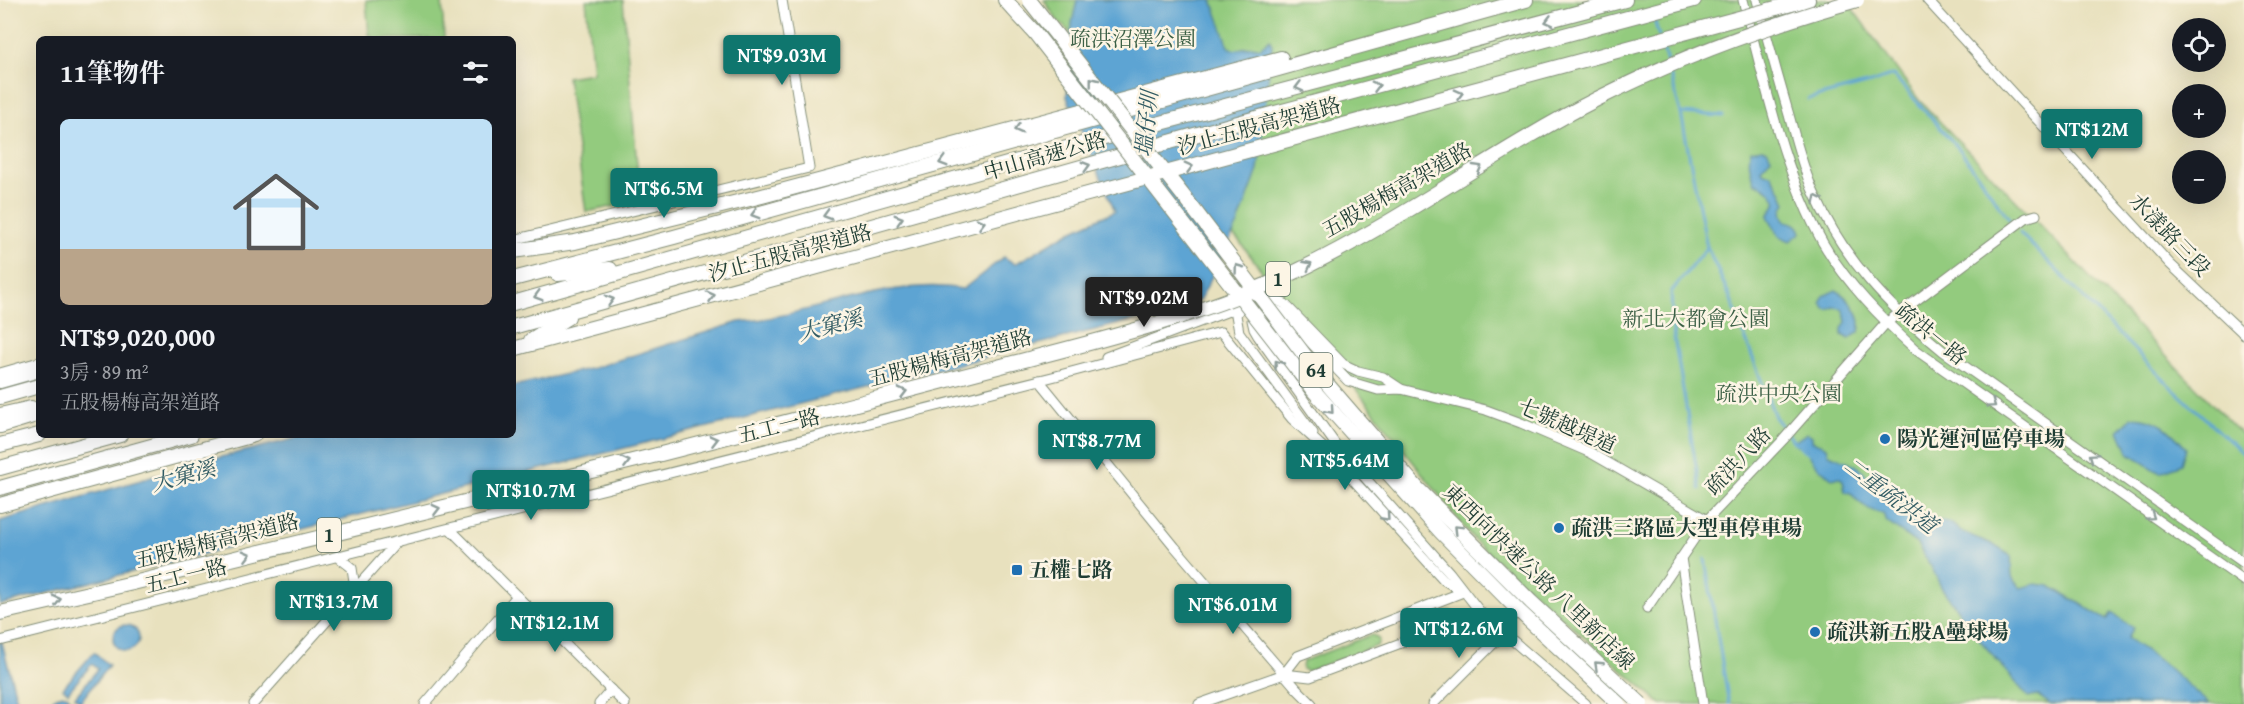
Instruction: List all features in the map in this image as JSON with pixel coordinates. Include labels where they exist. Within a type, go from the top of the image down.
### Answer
[{"type":"highway","points":[[1005,0],[1035,33]]},
{"type":"highway","name":"東西向快速公路 八里新店線","points":[[1011,0],[1328,407],[1456,548],[1518,610],[1619,704]]},
{"type":"highway","name":"東西向快速公路 八里新店線","points":[[1029,0],[1189,203],[1322,378],[1418,489],[1539,610],[1641,704]]},
{"type":"highway","points":[[516,251],[575,242],[762,196],[1501,0]]},
{"type":"highway","points":[[516,277],[685,234],[1526,0]]},
{"type":"highway","name":"中山高速公路","points":[[516,302],[1026,159],[1625,0]]},
{"type":"highway","name":"中山高速公路","points":[[516,326],[1211,131],[1694,0]]},
{"type":"highway","name":"汐止五股高架道路","points":[[516,348],[1808,0]]},
{"type":"highway","name":"五股楊梅高架道路","points":[[0,613],[133,583],[657,455],[1070,348],[1204,310],[1293,273],[1352,242],[1595,100],[1655,71],[1736,39],[1857,0]]},
{"type":"highway","points":[[516,278],[645,266]]},
{"type":"highway","points":[[516,347],[582,308]]},
{"type":"highway","points":[[0,381],[36,371]]},
{"type":"highway","points":[[0,397],[36,387]]},
{"type":"highway","points":[[0,415],[36,408]]},
{"type":"highway","points":[[0,426],[36,415]]},
{"type":"highway","points":[[0,445],[36,436]]},
{"type":"highway","points":[[0,468],[109,438]]},
{"type":"highway","points":[[0,488],[179,438]]},
{"type":"highway","points":[[0,505],[243,438]]},
{"type":"street","points":[[516,239],[694,198],[809,168],[782,0]]},
{"type":"street","name":"疏洪一路","points":[[1743,0],[1784,148],[1802,199],[1824,244],[1846,277],[1886,323],[1925,357],[2244,581]]},
{"type":"street","name":"疏洪一路","points":[[1757,0],[1813,192],[1833,231],[1858,268],[1899,314],[1942,351],[2244,563]]},
{"type":"street","name":"水漾路三段","points":[[1927,0],[2170,264],[2244,334]]},
{"type":"street","name":"疏洪八路","points":[[1647,608],[1707,520],[1783,440],[1886,323],[2026,218],[2036,215]]},
{"type":"street","name":"七號越堤道","points":[[1056,376],[1258,300],[1277,300],[1286,304],[1343,364],[1358,371],[1383,377],[1401,389]]},
{"type":"street","points":[[1241,306],[1236,315],[1239,332],[1327,451]]},
{"type":"street","name":"七號越堤道","points":[[1336,445],[1254,329],[1252,320],[1257,313],[1274,308],[1281,312],[1348,381],[1378,390],[1401,389],[1486,410],[1591,453],[1707,520]]},
{"type":"street","name":"五工一路","points":[[0,641],[1056,376],[1221,332],[1292,419],[1327,451],[1444,580],[1463,592]]},
{"type":"street","points":[[0,373],[36,363]]},
{"type":"street","points":[[1039,380],[1175,547],[1312,704]]},
{"type":"street","name":"五工一路","points":[[1336,445],[1449,573],[1481,613],[1586,704]]},
{"type":"street","points":[[450,529],[625,704]]},
{"type":"street","points":[[253,704],[397,542]]},
{"type":"street","points":[[338,557],[352,568],[355,588]]},
{"type":"street","points":[[1681,558],[1703,704]]},
{"type":"street","points":[[1284,674],[1298,656],[1463,592]]},
{"type":"street","points":[[425,704],[518,596]]},
{"type":"street","points":[[1199,704],[1284,674],[1310,677],[1481,613]]},
{"type":"street","points":[[1433,704],[1504,633]]},
{"type":"street","points":[[599,704],[611,690]]},
{"type":"green space","points":[[366,0],[442,0],[444,36],[369,35]]},
{"type":"green space","points":[[586,0],[623,0],[640,201],[586,212],[567,77],[593,73]]},
{"type":"green space","name":"疏洪中央公園","points":[[1044,0],[1846,0],[1919,100],[2244,437],[2244,704],[1661,704],[1476,542],[1344,374],[1259,283],[1262,271],[1239,241],[1186,187],[1095,57],[1057,20]]},
{"type":"green space","points":[[1451,611],[1453,614],[1437,625],[1412,632],[1401,631],[1404,625]]},
{"type":"green space","points":[[1371,635],[1379,640],[1377,646],[1307,671],[1302,669],[1303,661]]},
{"type":"water","points":[[1077,0],[1212,0],[1229,47],[1234,50],[1252,46],[1260,48],[1270,39],[1272,45],[1258,170],[1238,224],[1200,300],[1166,312],[0,605],[0,521],[213,459],[298,438],[516,438],[516,385],[593,368],[739,322],[879,292],[936,286],[963,289],[1004,257],[1015,264],[1071,231],[1115,211],[1067,97],[1072,23]]},
{"type":"water","points":[[1762,148],[1767,150],[1771,158],[1761,169],[1764,173],[1771,174],[1782,193],[1786,203],[1782,212],[1784,219],[1796,224],[1801,233],[1790,241],[1779,236],[1768,216],[1776,203],[1773,196],[1765,188],[1755,183],[1752,175],[1749,163],[1751,150]]},
{"type":"water","points":[[1836,290],[1851,303],[1858,314],[1859,332],[1849,339],[1842,335],[1846,322],[1841,308],[1834,307],[1828,310],[1821,302],[1823,296]]},
{"type":"water","points":[[2132,417],[2156,422],[2174,435],[2186,448],[2181,464],[2160,473],[2129,453],[2119,430]]},
{"type":"water","points":[[1807,433],[1812,436],[1812,441],[1827,447],[1829,454],[1856,465],[1867,478],[1879,482],[1923,518],[1951,523],[1960,531],[1992,544],[2011,556],[2012,577],[2021,588],[2035,584],[2050,586],[2107,620],[2112,612],[2133,628],[2127,638],[2163,663],[2209,704],[2050,704],[2037,695],[2028,697],[1979,639],[1941,587],[1917,544],[1887,522],[1883,514],[1869,509],[1851,493],[1845,492],[1843,480],[1838,477],[1833,479],[1817,466],[1806,449],[1797,446],[1794,442]]},
{"type":"water","points":[[126,625],[135,629],[139,638],[135,647],[126,651],[117,647],[113,638],[117,629]]},
{"type":"water","points":[[0,635],[17,700],[0,704]]},
{"type":"water","points":[[94,652],[109,665],[80,702],[75,697],[98,669],[92,664],[68,692],[63,688]]},
{"type":"water","points":[[62,694],[68,696],[73,704],[51,704],[53,699]]},
{"type":"waterway","name":"二重疏洪道","points":[[1653,16],[1659,36]]},
{"type":"waterway","name":"二重疏洪道","points":[[1661,42],[1667,62]]},
{"type":"waterway","name":"二重疏洪道","points":[[1669,71],[1681,113],[1707,247],[1730,297],[1775,417],[1794,442],[1809,453]]},
{"type":"waterway","points":[[1808,99],[1893,75],[1960,150],[2010,220]]},
{"type":"waterway","points":[[1681,113],[1723,116]]},
{"type":"waterway","points":[[2020,233],[2172,388],[2244,454]]},
{"type":"waterway","name":"二重疏洪道","points":[[1700,489],[1673,331],[1671,292],[1707,247]]},
{"type":"waterway","points":[[1705,559],[1729,704]]},
{"type":"place","name":"陽光運河區停車場","points":[[1885,439]]},
{"type":"place","name":"疏洪三路區大型車停車場","points":[[1559,528]]},
{"type":"place","name":"五權七路","points":[[1017,570]]},
{"type":"place","name":"疏洪新五股A壘球場","points":[[1815,632]]},
{"type":"park label","name":"疏洪沼澤公園","points":[[1133,39]]},
{"type":"park label","name":"新北大都會公園","points":[[1696,319]]},
{"type":"water label","name":"塭仔圳","points":[[1146,124]]},
{"type":"water label","name":"大窠溪","points":[[830,325]]},
{"type":"water label","name":"大窠溪","points":[[183,475]]}]
